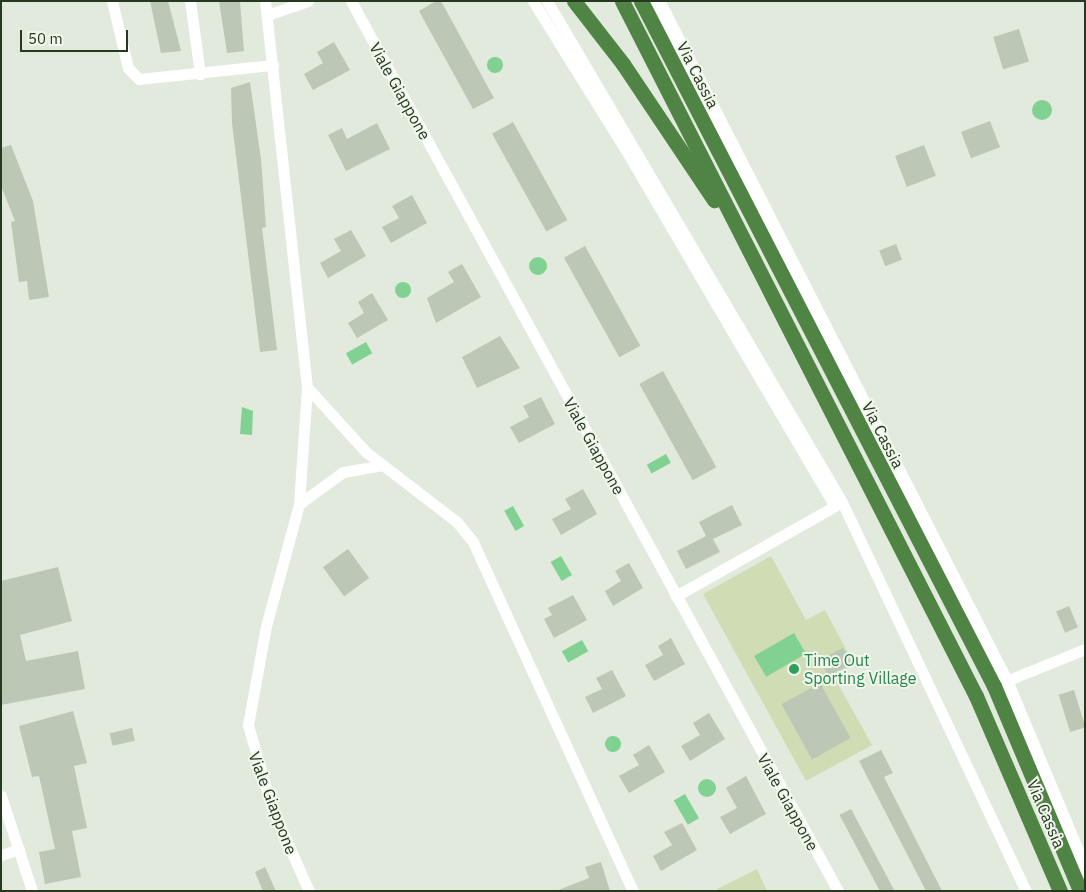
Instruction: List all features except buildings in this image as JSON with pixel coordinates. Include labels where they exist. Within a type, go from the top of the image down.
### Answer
[{"type":"highway","points":[[574,1],[623,64],[711,198],[726,208]]},
{"type":"highway","name":"Via Cassia","points":[[622,1],[976,696],[1060,891]]},
{"type":"highway","name":"Via Cassia","points":[[641,1],[994,686],[1080,891]]},
{"type":"street","points":[[112,1],[120,46],[132,74],[151,80],[273,65]]},
{"type":"street","points":[[190,1],[200,74]]},
{"type":"street","name":"Viale Giappone","points":[[265,1],[307,387],[299,504],[266,626],[248,725],[272,808],[310,891]]},
{"type":"street","points":[[267,15],[308,1]]},
{"type":"street","name":"Viale Giappone","points":[[351,1],[838,891]]},
{"type":"street","points":[[533,1],[624,147],[835,506],[676,596]]},
{"type":"street","points":[[547,1],[842,502],[1026,891]]},
{"type":"street","points":[[658,1],[1006,681],[1085,870]]},
{"type":"street","points":[[667,1],[668,20]]},
{"type":"street","points":[[307,387],[382,465],[457,522],[473,542],[633,891]]},
{"type":"street","points":[[299,504],[338,474],[382,465]]},
{"type":"street","points":[[1006,681],[1085,649]]},
{"type":"street","points":[[1,796],[32,891]]},
{"type":"street","points":[[1,855],[18,849]]},
{"type":"shaded area","points":[[492,57],[498,57],[503,62],[501,71],[492,73],[487,68],[487,62]]},
{"type":"shaded area","points":[[1042,100],[1049,103],[1052,110],[1049,117],[1042,120],[1035,117],[1032,110],[1035,103]]},
{"type":"shaded area","points":[[534,257],[542,257],[547,262],[545,273],[534,275],[529,270],[529,262]]},
{"type":"shaded area","points":[[400,282],[406,282],[411,287],[409,296],[400,298],[395,293],[395,287]]},
{"type":"shaded area","points":[[366,342],[372,353],[352,365],[346,353]]},
{"type":"shaded area","points":[[242,407],[253,411],[252,435],[240,434]]},
{"type":"shaded area","points":[[666,454],[671,463],[652,473],[647,465]]},
{"type":"shaded area","points":[[513,506],[524,526],[515,531],[504,511]]},
{"type":"shaded area","points":[[561,556],[572,575],[562,581],[551,562]]},
{"type":"shaded area","name":"Time Out Sporting Village","points":[[771,556],[806,620],[825,610],[854,664],[833,675],[872,745],[806,781],[703,594]]},
{"type":"shaded area","points":[[794,633],[806,654],[766,677],[754,656]]},
{"type":"shaded area","points":[[582,640],[588,651],[568,663],[562,651]]},
{"type":"shaded area","points":[[610,736],[616,736],[621,741],[619,750],[610,752],[605,747],[605,741]]},
{"type":"shaded area","points":[[707,779],[713,782],[716,788],[713,794],[707,797],[701,794],[698,788],[701,782]]},
{"type":"shaded area","points":[[685,794],[699,818],[688,825],[674,800]]},
{"type":"shaded area","points":[[757,869],[767,891],[713,891]]},
{"type":"place","name":"Time Out Sporting Village","points":[[794,669]]}]
